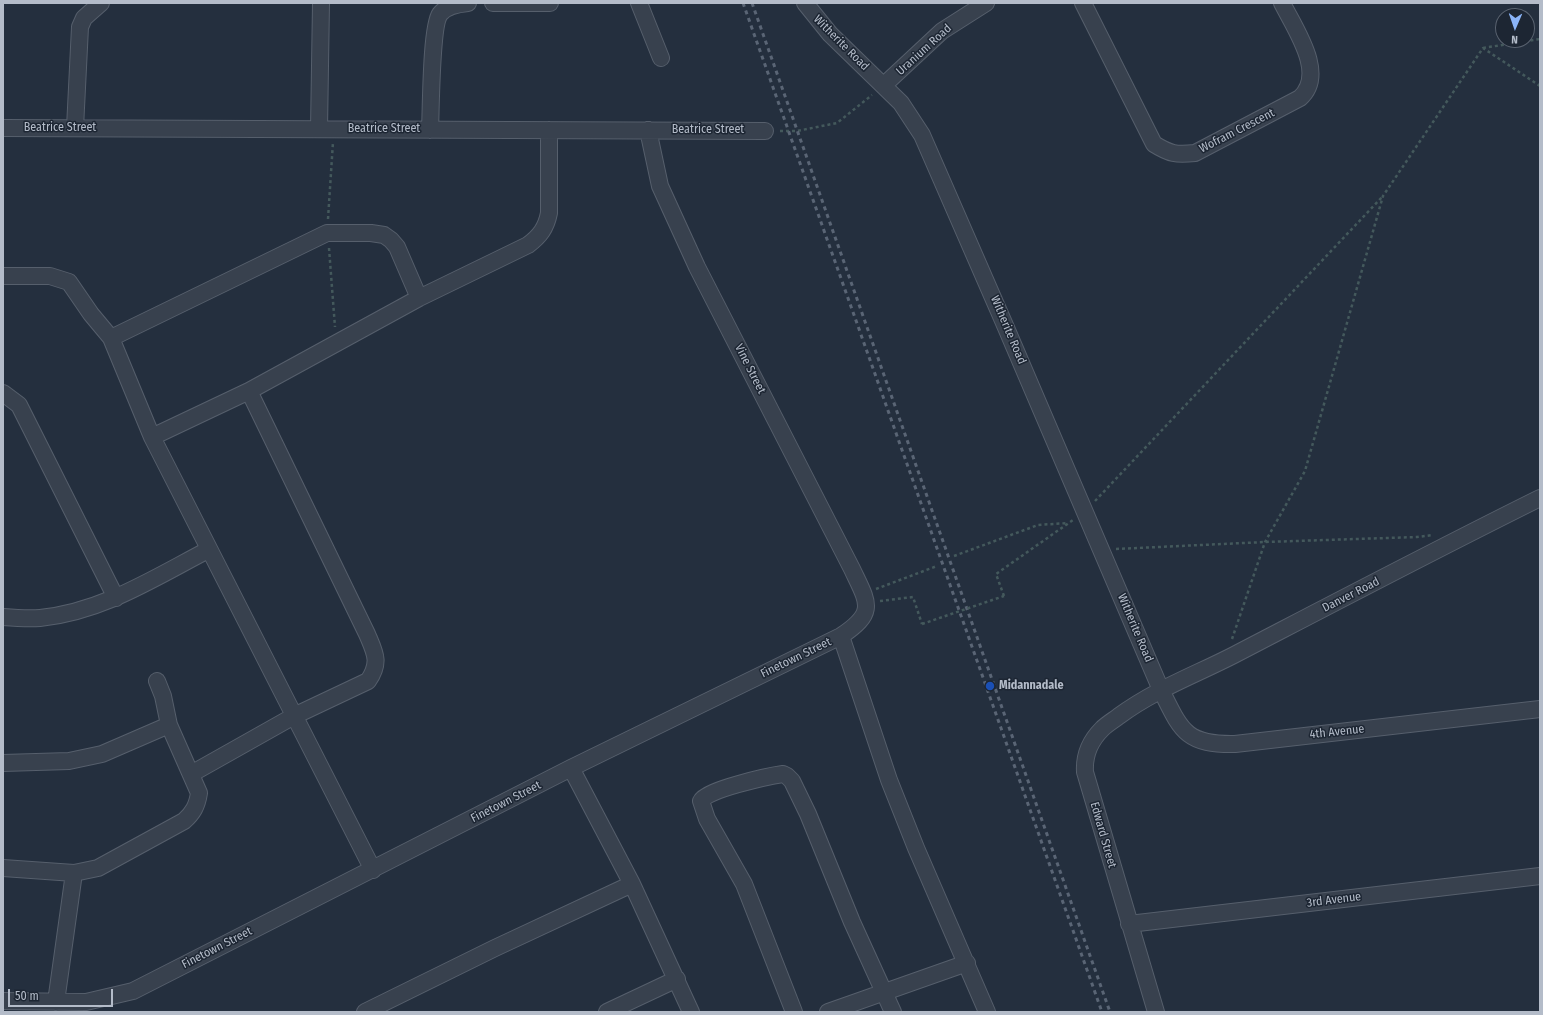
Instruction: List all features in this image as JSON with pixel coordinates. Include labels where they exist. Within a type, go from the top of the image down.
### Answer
[{"type":"street","points":[[75,128],[80,27],[84,18],[102,3]]},
{"type":"street","points":[[319,129],[321,3]]},
{"type":"street","points":[[430,130],[433,43],[436,23],[440,14],[448,7],[468,3]]},
{"type":"street","points":[[493,3],[550,3]]},
{"type":"street","points":[[639,3],[661,58]]},
{"type":"street","name":"Witherite Road","points":[[804,3],[830,34],[901,103],[922,135],[1161,690]]},
{"type":"street","name":"Uranium Road","points":[[884,85],[942,31],[986,3]]},
{"type":"street","name":"Wofram Crescent","points":[[1083,3],[1154,144],[1166,152],[1178,155],[1195,153],[1300,98],[1307,91],[1311,74],[1309,62],[1282,3]]},
{"type":"street","name":"Beatrice Street","points":[[3,128],[765,131]]},
{"type":"street","points":[[152,437],[249,391],[419,298],[528,245],[540,236],[547,224],[549,213],[549,130]]},
{"type":"street","name":"Vine Street","points":[[648,130],[660,186],[694,260],[865,598]]},
{"type":"street","points":[[111,338],[327,233],[371,233],[384,235],[397,247],[419,298]]},
{"type":"street","points":[[3,276],[50,276],[69,282],[91,314],[111,338],[152,437],[208,550],[373,870]]},
{"type":"street","points":[[192,774],[294,716],[368,681],[375,672],[377,663],[375,652],[367,634],[249,391]]},
{"type":"street","points":[[3,393],[19,405],[116,598]]},
{"type":"street","name":"Danver Road","points":[[1161,690],[1226,659],[1540,498]]},
{"type":"street","points":[[3,617],[39,618],[67,614],[116,598],[208,550]]},
{"type":"street","name":"Finetown Street","points":[[3,1000],[56,1002],[86,1007],[133,991],[571,768],[841,636],[857,624],[866,613],[865,598]]},
{"type":"street","points":[[841,636],[889,780],[916,848],[987,1012]]},
{"type":"street","points":[[3,868],[74,874],[98,868],[184,821],[192,813],[197,804],[199,793],[169,724],[158,681]]},
{"type":"street","name":"4th Avenue","points":[[1161,690],[1184,730],[1190,736],[1201,741],[1218,745],[1540,708]]},
{"type":"street","name":"Edward Street","points":[[1156,1012],[1088,785],[1085,763],[1090,745],[1102,728],[1128,709],[1161,690]]},
{"type":"street","points":[[3,763],[69,761],[102,754],[169,724]]},
{"type":"street","points":[[571,768],[632,884],[691,1012]]},
{"type":"street","points":[[794,1012],[744,884],[707,819],[701,802],[705,796],[716,791],[777,775],[787,776],[796,790],[893,1012]]},
{"type":"street","points":[[56,1002],[74,874]]},
{"type":"street","name":"3rd Avenue","points":[[1129,924],[1540,876]]},
{"type":"street","points":[[365,1012],[495,948],[632,884]]},
{"type":"street","points":[[828,1012],[967,964]]},
{"type":"street","points":[[607,1012],[677,979]]},
{"type":"path","points":[[865,598],[913,597],[922,624],[1004,596],[996,574],[1085,512],[1383,196],[1483,48],[1540,39]]},
{"type":"path","points":[[1483,48],[1540,86]]},
{"type":"path","points":[[765,131],[789,132],[837,123],[884,85]]},
{"type":"path","points":[[1226,659],[1264,542],[1306,471],[1383,196]]},
{"type":"path","points":[[954,556],[1038,525],[1069,523]]},
{"type":"path","points":[[1102,550],[1264,542],[1417,537],[1440,534]]},
{"type":"path","points":[[865,598],[937,566]]},
{"type":"railway","points":[[743,3],[1102,1012]]},
{"type":"railway","points":[[752,3],[1110,1012]]},
{"type":"place","name":"Midannadale","points":[[990,686]]}]
